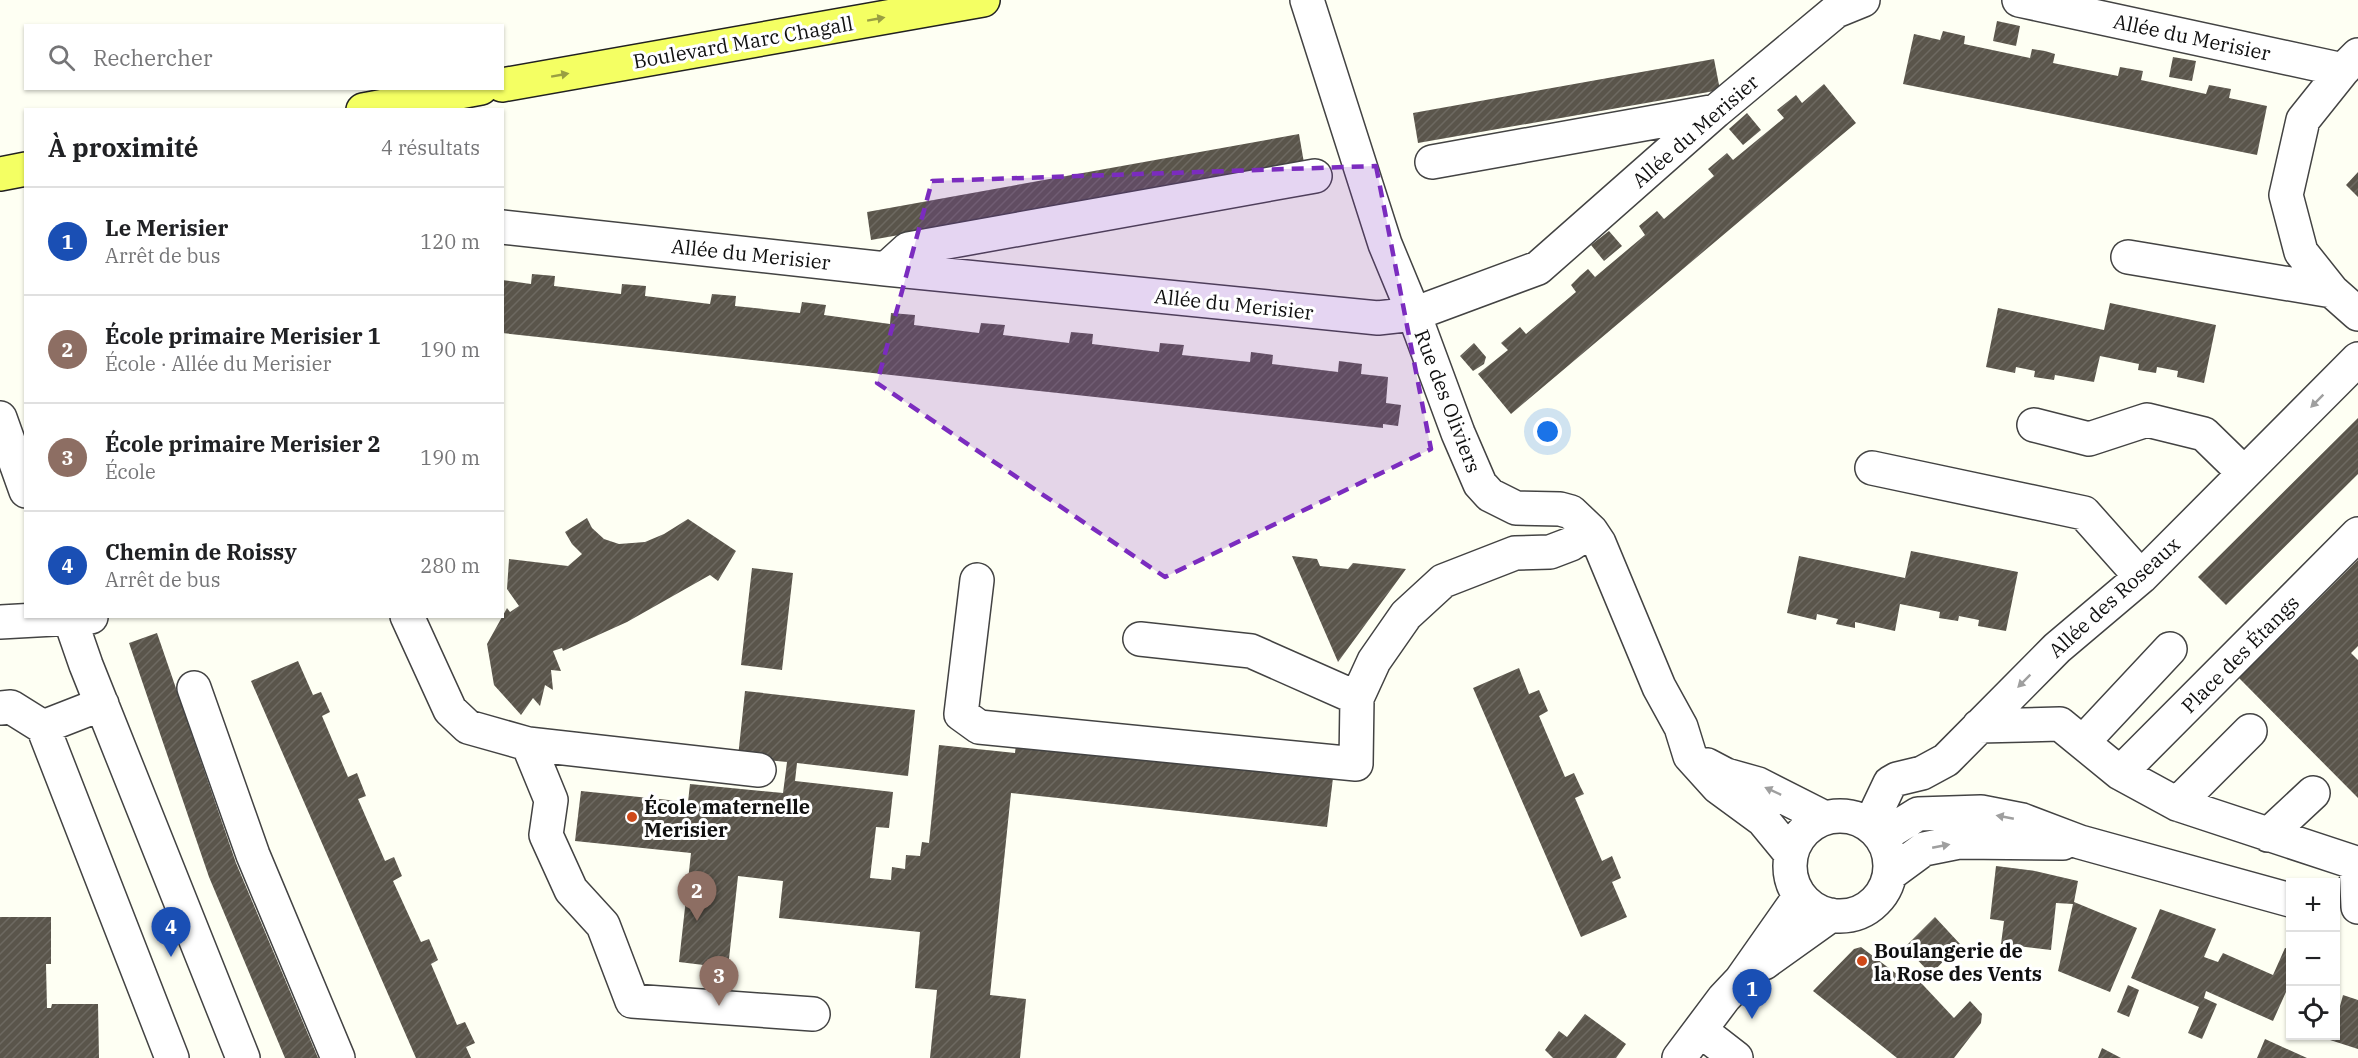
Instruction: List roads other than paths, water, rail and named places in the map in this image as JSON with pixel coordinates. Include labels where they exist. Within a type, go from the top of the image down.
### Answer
[{"type":"main road","name":"Boulevard Marc Chagall","points":[[504,85],[983,0]]},
{"type":"main road","points":[[374,108],[470,90]]},
{"type":"main road","points":[[0,174],[24,169]]},
{"type":"street","name":"Rue des Oliviers","points":[[1307,0],[1385,244],[1480,484],[1490,495],[1516,508],[1560,509],[1571,512],[1591,531],[1599,543],[1659,687],[1681,727],[1690,756],[1718,788],[1763,820],[1791,854]]},
{"type":"street","name":"Allée du Merisier","points":[[504,227],[886,269],[1378,318],[1414,314],[1538,268],[1716,111],[1836,11],[1863,0]]},
{"type":"street","name":"Allée du Merisier","points":[[2037,2],[2350,62]]},
{"type":"street","points":[[2350,62],[2302,120],[2286,195],[2301,252],[2332,291],[2358,314]]},
{"type":"street","points":[[1432,162],[1716,111]]},
{"type":"street","points":[[886,269],[908,249],[1315,176]]},
{"type":"street","points":[[2128,256],[2332,291]]},
{"type":"street","name":"Allée des Roseaux","points":[[1876,831],[1890,783],[1922,773],[1946,760],[2057,648],[2141,577],[2358,359]]},
{"type":"street","points":[[0,418],[24,485]]},
{"type":"street","points":[[2034,425],[2089,439],[2147,420],[2204,434],[2244,473]]},
{"type":"street","points":[[1872,468],[2084,513],[2141,577]]},
{"type":"street","points":[[977,580],[961,714],[979,727],[1356,764],[1358,698],[1374,661],[1406,615],[1443,581],[1515,553],[1550,552],[1571,544],[1591,531]]},
{"type":"street","name":"Place des Étangs","points":[[2121,773],[2358,534]]},
{"type":"street","points":[[0,622],[62,618]]},
{"type":"street","points":[[77,618],[102,704],[243,1058]]},
{"type":"street","points":[[408,618],[450,710],[468,727],[528,744],[759,770]]},
{"type":"street","points":[[1140,639],[1251,651],[1358,698]]},
{"type":"street","points":[[2083,742],[2170,649]]},
{"type":"street","points":[[194,688],[253,855],[338,1058]]},
{"type":"street","points":[[43,727],[102,704]]},
{"type":"street","points":[[0,708],[11,707],[43,727],[172,1058]]},
{"type":"street","points":[[1979,726],[2060,724],[2121,773],[2177,804],[2357,864],[2358,907]]},
{"type":"street","points":[[2177,804],[2250,731]]},
{"type":"street","points":[[528,744],[550,800],[546,835],[571,890],[603,925],[632,1001],[813,1014]]},
{"type":"street","points":[[1690,756],[1726,775],[1776,792],[1825,818]]},
{"type":"street","points":[[2268,835],[2313,793]]},
{"type":"street","points":[[1876,831],[1918,814],[1981,812],[2022,820],[2080,842],[2286,899]]},
{"type":"street","points":[[1848,817],[1876,831],[1888,848],[1890,873],[1885,889],[1876,902],[1863,911],[1847,916],[1831,915],[1819,912],[1800,896],[1791,876],[1791,854],[1798,838],[1810,826],[1825,818],[1848,817]]},
{"type":"street","points":[[1890,873],[1924,849],[1959,842],[2041,844],[2080,842]]},
{"type":"street","points":[[1679,1058],[1740,980],[1800,896]]},
{"type":"street","points":[[2340,913],[2358,915]]},
{"type":"street","points":[[1740,980],[1831,915]]},
{"type":"street","points":[[1700,1030],[1736,1058]]},
{"type":"place","name":"École maternelle Merisier","points":[[632,817]]},
{"type":"place","name":"École primaire Merisier 1","points":[[697,921]]},
{"type":"place","name":"Chemin de Roissy","points":[[171,957]]},
{"type":"place","name":"Boulangerie de la Rose des Vents","points":[[1862,961]]},
{"type":"place","name":"École primaire Merisier 2","points":[[719,1006]]},
{"type":"place","name":"Le Merisier","points":[[1752,1019]]}]
